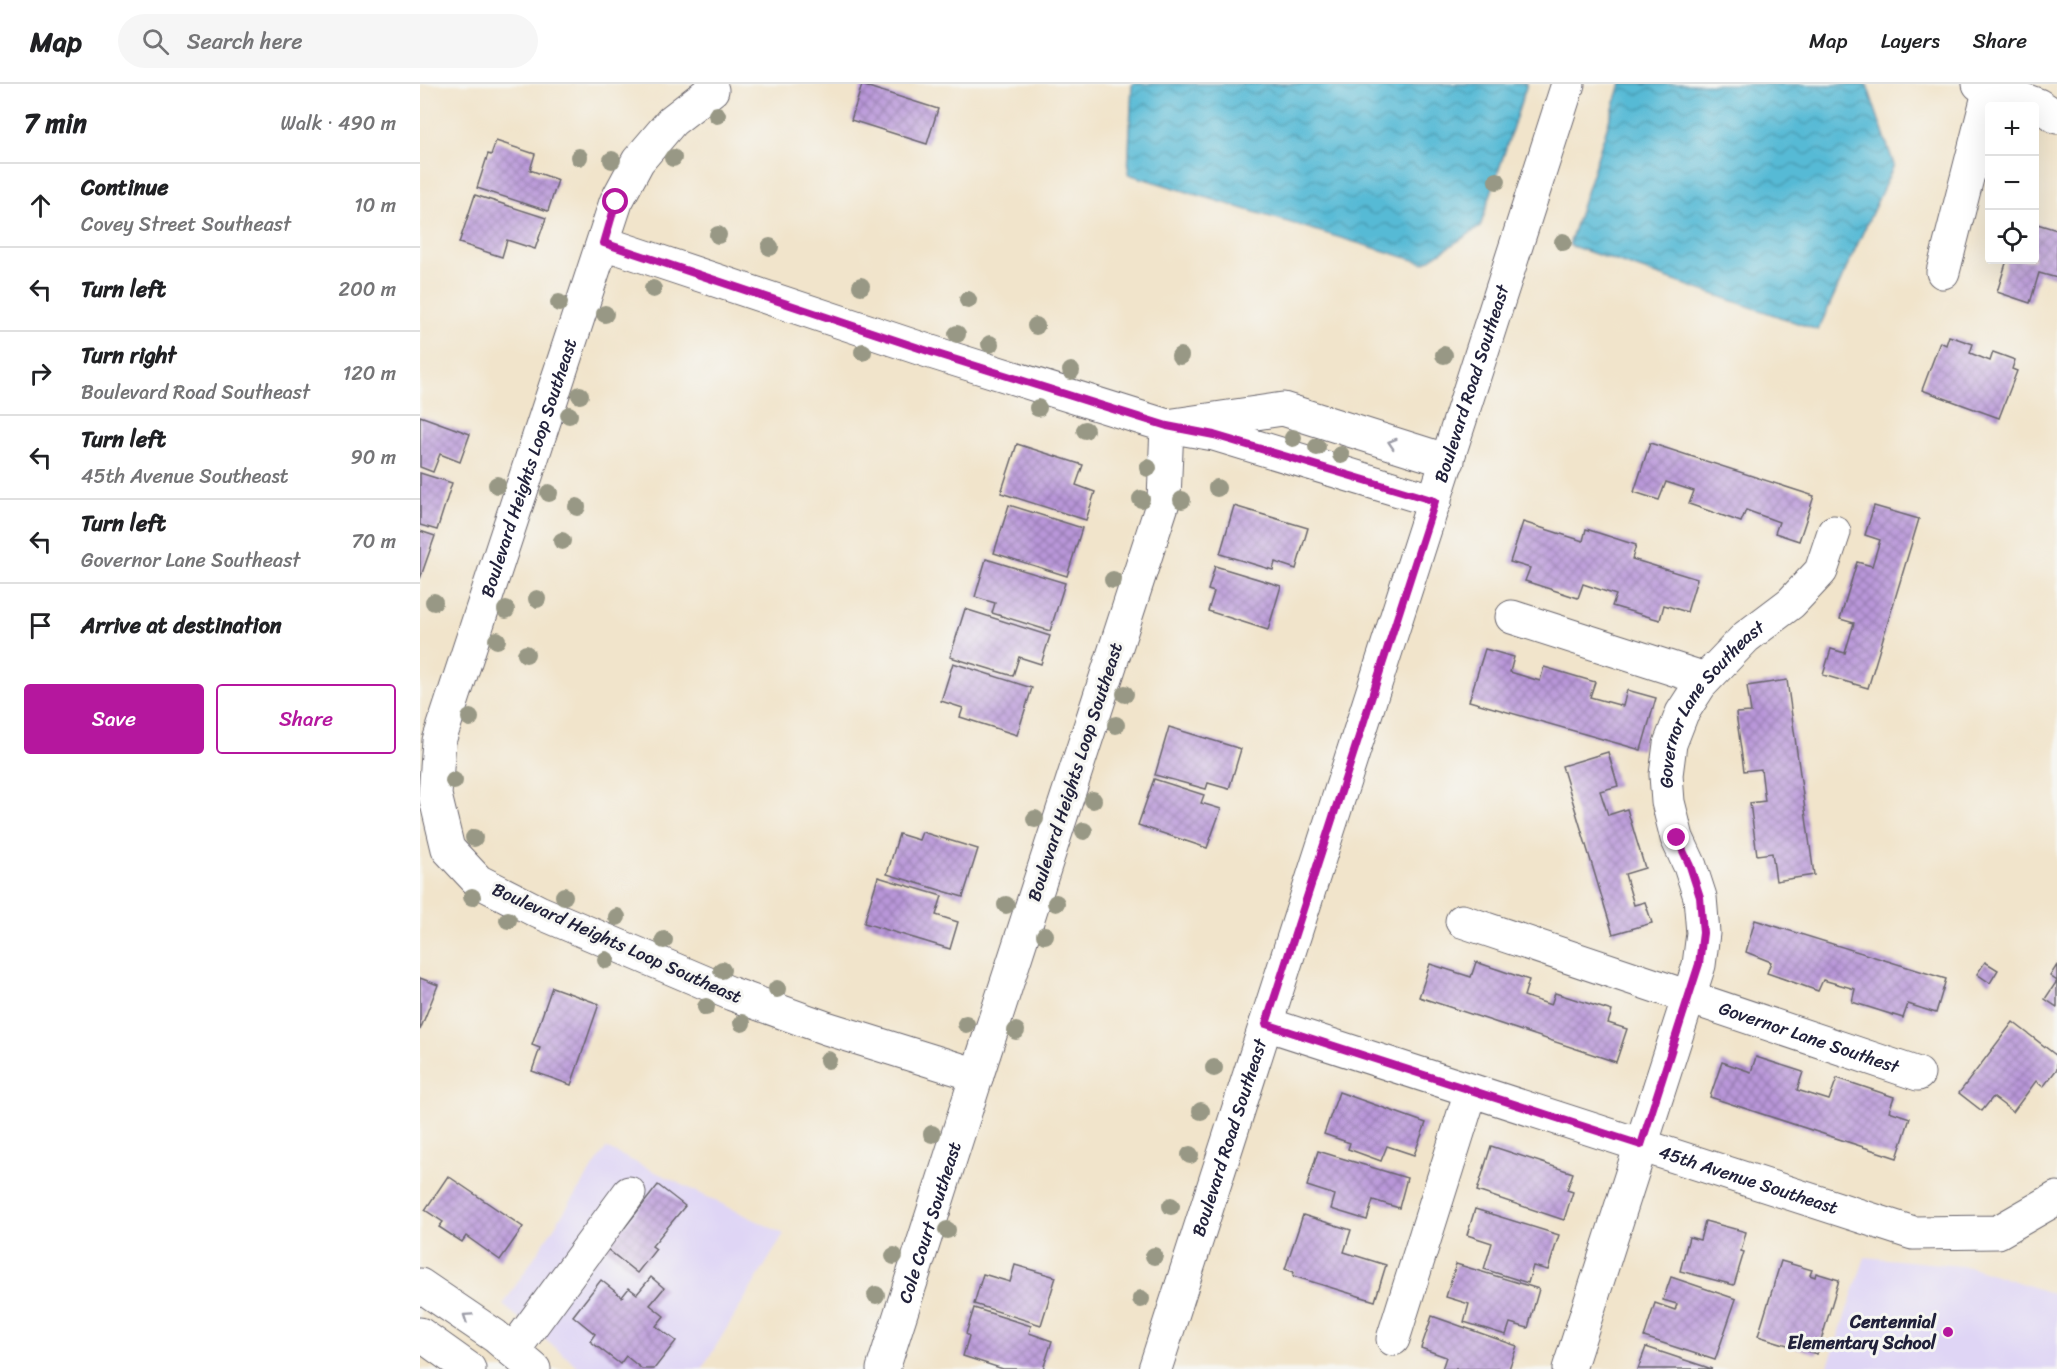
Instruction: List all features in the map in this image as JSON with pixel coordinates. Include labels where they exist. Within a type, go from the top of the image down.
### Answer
[{"type":"street","name":"Boulevard Road Southeast","points":[[1155,1369],[1568,84]]},
{"type":"street","points":[[1943,272],[1984,86],[2038,105],[2057,117]]},
{"type":"street","name":"Boulevard Heights Loop Southeast","points":[[712,90],[672,121],[638,161],[616,202],[439,741],[435,795],[448,849],[478,881],[539,912],[742,998],[836,1032],[976,1075],[1164,499],[1167,426]]},
{"type":"street","points":[[604,243],[931,352],[1167,426],[1214,435],[1435,501]]},
{"type":"street","points":[[1167,426],[1283,409],[1448,461]]},
{"type":"street","name":"Governor Lane Southeast","points":[[1569,1369],[1699,964],[1703,933],[1700,897],[1690,866],[1677,838],[1668,802],[1666,775],[1670,744],[1682,713],[1705,679],[1746,637],[1791,603],[1821,571],[1834,532]]},
{"type":"street","points":[[1512,617],[1705,679]]},
{"type":"street","name":"Governor Lane Southest","points":[[1462,921],[1918,1074]]},
{"type":"street","name":"45th Avenue Southeast","points":[[1266,1024],[1913,1233],[1998,1232],[2057,1198]]},
{"type":"street","name":"Cole Court Southeast","points":[[883,1369],[976,1075]]},
{"type":"street","points":[[1394,1340],[1471,1090]]},
{"type":"street","points":[[420,1285],[495,1336],[523,1360],[629,1193]]},
{"type":"street","points":[[420,1334],[470,1369]]},
{"type":"shaded area","points":[[606,1148],[784,1234],[702,1369],[581,1369],[503,1305]]},
{"type":"shaded area","name":"Centennial Elementary School","points":[[1865,1257],[1971,1267],[2057,1295],[2057,1369],[1827,1369]]},
{"type":"water","points":[[1132,84],[1527,84],[1480,227],[1424,263],[1128,174]]},
{"type":"water","points":[[1621,84],[1867,85],[1894,165],[1818,330],[1569,245]]},
{"type":"building","points":[[862,85],[938,109],[927,144],[851,120]]},
{"type":"building","points":[[496,141],[535,154],[530,170],[558,180],[548,211],[477,188],[488,154],[491,155]]},
{"type":"building","points":[[475,195],[546,218],[535,249],[507,240],[502,257],[459,243]]},
{"type":"building","points":[[2039,225],[2057,230],[2057,278],[2039,273],[2030,303],[1997,292],[2006,264],[2039,264]]},
{"type":"building","points":[[1949,336],[1973,344],[1970,353],[1990,361],[1993,352],[2015,360],[2012,369],[2017,371],[1999,418],[1922,390],[1940,342],[1946,345]]},
{"type":"building","points":[[420,416],[470,434],[460,462],[440,454],[433,472],[420,467]]},
{"type":"building","points":[[1650,443],[1814,496],[1799,541],[1775,533],[1779,522],[1746,510],[1741,522],[1689,504],[1694,491],[1666,482],[1659,500],[1634,492]]},
{"type":"building","points":[[1017,444],[1083,465],[1076,485],[1095,492],[1086,520],[1001,493]]},
{"type":"building","points":[[420,473],[452,483],[437,530],[420,525]]},
{"type":"building","points":[[1009,505],[1082,528],[1067,576],[994,553]]},
{"type":"building","points":[[1234,506],[1308,528],[1296,569],[1275,562],[1273,570],[1220,554]]},
{"type":"building","points":[[1874,506],[1919,519],[1868,688],[1823,675],[1831,649],[1845,653],[1854,623],[1840,619],[1857,562],[1872,566],[1880,540],[1865,535]]},
{"type":"building","points":[[1523,522],[1583,541],[1586,529],[1636,545],[1632,559],[1697,579],[1687,612],[1664,605],[1660,620],[1612,606],[1616,595],[1583,584],[1578,598],[1525,581],[1530,568],[1510,562]]},
{"type":"building","points":[[420,531],[435,536],[420,579]]},
{"type":"building","points":[[986,559],[1065,583],[1050,631],[992,613],[995,603],[975,597]]},
{"type":"building","points":[[1215,566],[1281,586],[1268,630],[1208,611],[1214,592],[1208,590]]},
{"type":"building","points":[[965,609],[1050,636],[1041,664],[1019,657],[1013,676],[950,657]]},
{"type":"building","points":[[1485,649],[1514,657],[1510,672],[1540,681],[1544,667],[1595,682],[1590,697],[1623,706],[1627,690],[1656,698],[1641,750],[1469,701]]},
{"type":"building","points":[[953,663],[1032,688],[1017,735],[960,717],[963,708],[941,701]]},
{"type":"building","points":[[1787,680],[1814,875],[1776,881],[1772,853],[1757,855],[1750,803],[1765,801],[1761,769],[1744,771],[1736,713],[1751,712],[1747,686]]},
{"type":"building","points":[[1169,727],[1241,749],[1229,789],[1208,783],[1206,789],[1155,775]]},
{"type":"building","points":[[1608,752],[1618,786],[1600,791],[1608,815],[1627,809],[1645,868],[1625,874],[1634,905],[1645,902],[1652,923],[1613,934],[1562,766]]},
{"type":"building","points":[[1154,779],[1204,795],[1201,803],[1221,809],[1207,848],[1138,825]]},
{"type":"building","points":[[922,832],[978,849],[963,897],[887,874],[899,834],[919,840]]},
{"type":"building","points":[[878,877],[942,896],[936,915],[958,922],[950,949],[864,923]]},
{"type":"building","points":[[1755,920],[1946,979],[1936,1013],[1908,1004],[1903,1018],[1852,1002],[1855,989],[1823,980],[1818,991],[1767,973],[1771,962],[1746,952]]},
{"type":"building","points":[[1476,962],[1529,980],[1524,996],[1551,1005],[1555,993],[1612,1011],[1608,1023],[1627,1029],[1616,1062],[1419,997],[1430,964],[1471,977]]},
{"type":"building","points":[[1985,962],[1998,970],[1990,983],[1977,974]]},
{"type":"building","points":[[2057,965],[2057,981],[2050,976]]},
{"type":"building","points":[[420,978],[438,985],[420,1030]]},
{"type":"building","points":[[2057,981],[2057,1007],[2045,999]]},
{"type":"building","points":[[552,987],[599,1004],[571,1085],[532,1071],[540,1048],[532,1045]]},
{"type":"building","points":[[2013,1022],[2057,1056],[2057,1069],[2043,1087],[2036,1081],[2013,1112],[1993,1097],[1982,1111],[1959,1093]]},
{"type":"building","points":[[1756,1057],[1803,1072],[1797,1090],[1829,1100],[1837,1078],[1894,1097],[1889,1111],[1910,1118],[1897,1158],[1710,1097],[1722,1062],[1751,1072]]},
{"type":"building","points":[[1339,1092],[1426,1123],[1414,1155],[1387,1146],[1381,1161],[1348,1149],[1350,1143],[1324,1134]]},
{"type":"building","points":[[1491,1146],[1573,1173],[1567,1190],[1573,1192],[1564,1220],[1477,1191]]},
{"type":"building","points":[[1318,1151],[1407,1178],[1399,1208],[1373,1200],[1367,1220],[1331,1209],[1335,1195],[1307,1186]]},
{"type":"building","points":[[448,1176],[523,1227],[500,1260],[466,1236],[462,1242],[439,1227],[443,1222],[425,1210]]},
{"type":"building","points":[[658,1185],[685,1206],[652,1246],[656,1249],[637,1273],[606,1248]]},
{"type":"building","points":[[1475,1209],[1559,1235],[1548,1270],[1533,1266],[1528,1283],[1484,1269],[1492,1243],[1467,1235]]},
{"type":"building","points":[[1303,1215],[1351,1230],[1344,1252],[1386,1265],[1375,1301],[1293,1276],[1294,1272],[1285,1269]]},
{"type":"building","points":[[1705,1221],[1746,1232],[1741,1251],[1744,1252],[1734,1285],[1680,1271],[1689,1237],[1700,1240]]},
{"type":"building","points":[[1781,1261],[1812,1270],[1810,1275],[1815,1277],[1816,1273],[1839,1280],[1817,1354],[1758,1336]]},
{"type":"building","points":[[1456,1264],[1539,1289],[1528,1328],[1510,1323],[1506,1335],[1464,1322],[1469,1304],[1446,1297]]},
{"type":"building","points":[[1015,1265],[1056,1277],[1041,1325],[974,1304],[983,1274],[1010,1282]]},
{"type":"building","points":[[651,1277],[664,1288],[650,1305],[664,1316],[656,1326],[676,1341],[654,1369],[642,1369],[626,1356],[620,1364],[590,1341],[595,1334],[573,1316],[601,1280],[622,1297],[629,1288],[637,1294]]},
{"type":"building","points":[[1671,1277],[1736,1299],[1715,1360],[1644,1337],[1655,1303],[1675,1310],[1677,1304],[1663,1300]]},
{"type":"building","points":[[974,1308],[1031,1326],[1029,1333],[1052,1341],[1043,1369],[1003,1369],[963,1356],[969,1336],[966,1334]]},
{"type":"building","points":[[1432,1316],[1517,1346],[1509,1369],[1442,1369],[1446,1357],[1421,1348]]},
{"type":"building","points":[[1646,1347],[1712,1369],[1638,1369]]},
{"type":"place","name":"Centennial Elementary School","points":[[1948,1332]]},
{"type":"route","points":[[616,202],[604,243],[931,352],[1167,426],[1214,435],[1435,501],[1266,1024],[1641,1145],[1699,964],[1703,933],[1700,897],[1690,866],[1677,838]]}]
